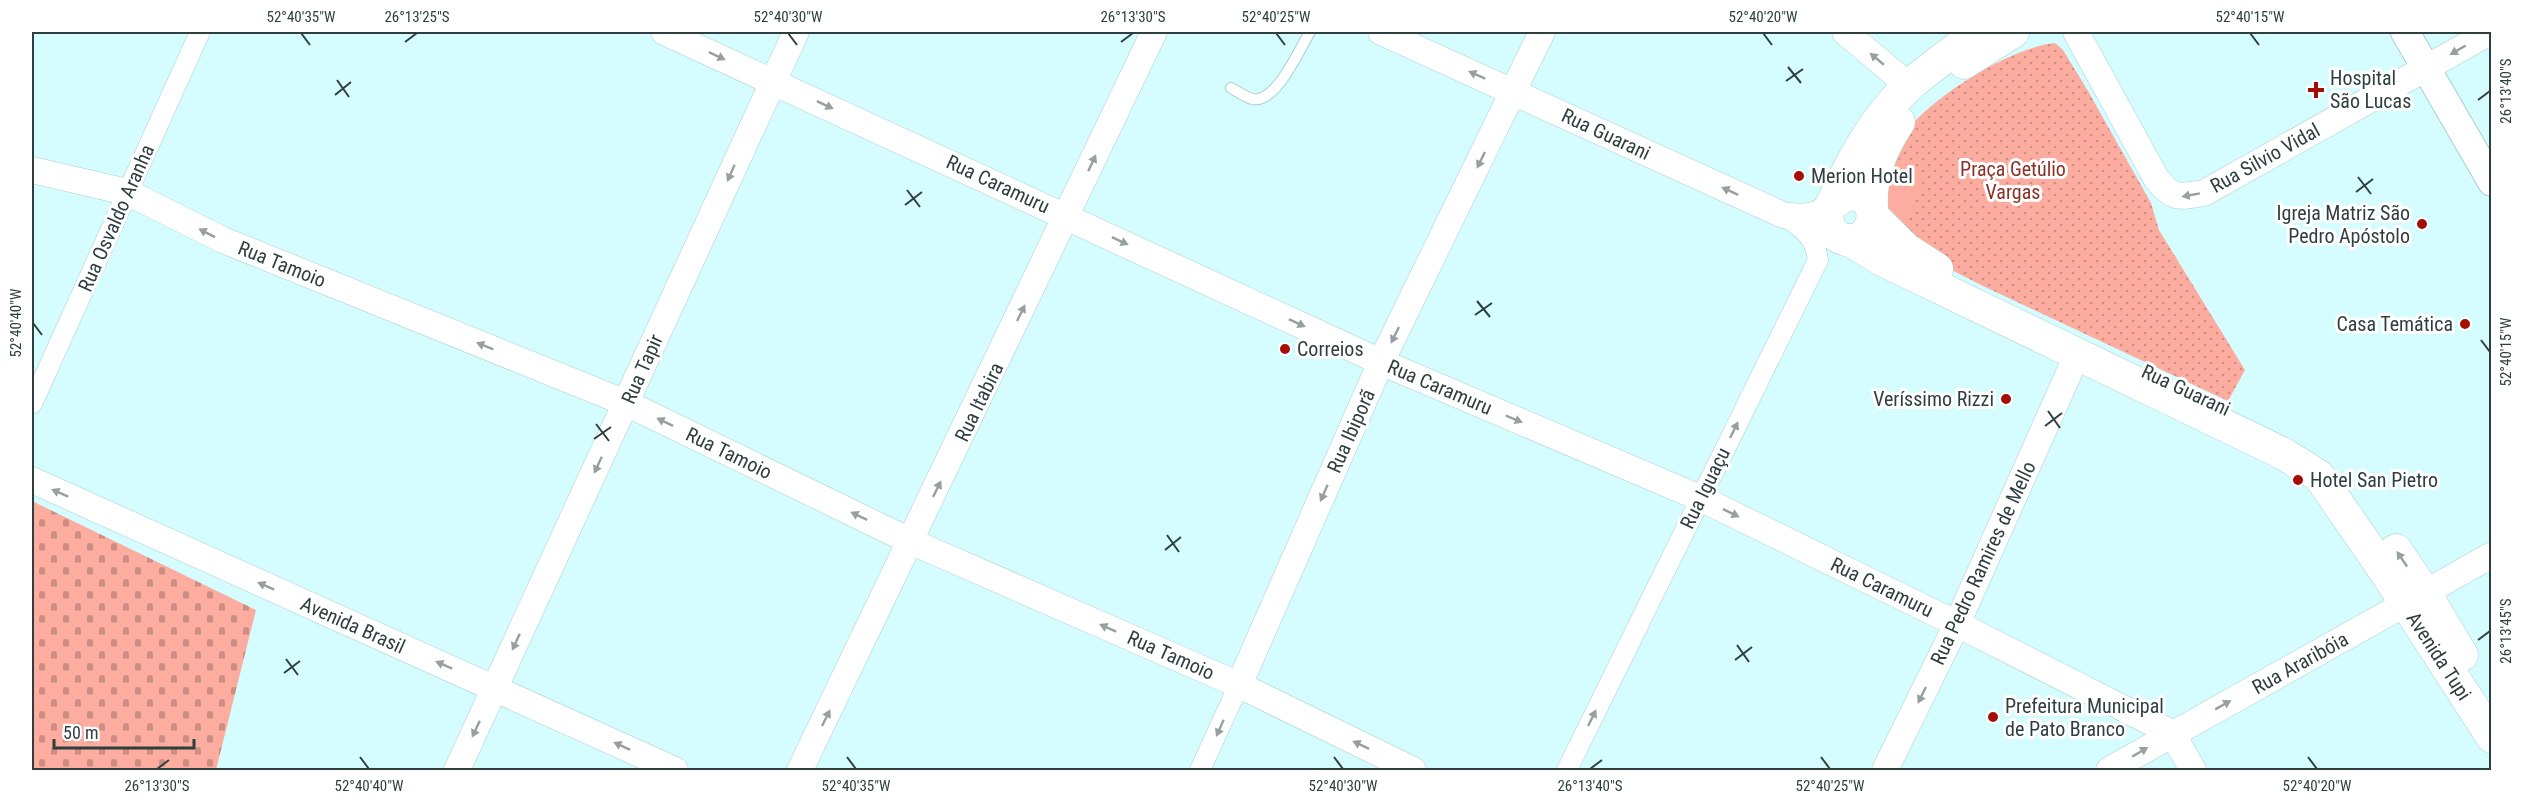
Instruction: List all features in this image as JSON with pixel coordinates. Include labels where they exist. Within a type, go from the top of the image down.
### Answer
[{"type":"main road","points":[[1979,32],[1909,86],[1876,124],[1850,163],[1831,204],[1827,220],[1829,228],[1841,238],[1857,239],[1869,231],[1875,168],[1888,139],[1906,111],[1964,63],[2013,32]]},
{"type":"main road","points":[[2405,32],[2492,182]]},
{"type":"main road","points":[[1831,204],[1842,196],[1853,194],[1861,196],[1872,212]]},
{"type":"main road","name":"Rua Guarani","points":[[1872,212],[1906,249],[1934,268],[1994,299],[2279,434],[2319,456],[2353,488],[2416,599]]},
{"type":"main road","name":"Rua Guarani","points":[[1849,240],[1882,260],[2283,454],[2319,476],[2416,599],[2446,626]]},
{"type":"main road","name":"Avenida Tupi","points":[[2416,599],[2492,737]]},
{"type":"main road","name":"Avenida Tupi","points":[[2446,626],[2492,702]]},
{"type":"street","name":"Rua Osvaldo Aranha","points":[[32,404],[200,32]]},
{"type":"street","name":"Rua Caramuru","points":[[664,32],[1381,362],[1700,498],[2172,733]]},
{"type":"street","name":"Rua Tapir","points":[[457,771],[796,32]]},
{"type":"street","name":"Rua Itabira","points":[[800,771],[912,542],[1154,32]]},
{"type":"street","name":"Rua Guarani","points":[[1381,32],[1783,215],[1809,217],[1820,214],[1831,204]]},
{"type":"street","name":"Rua Ibiporã","points":[[1200,771],[1381,362],[1542,32]]},
{"type":"street","points":[[1845,32],[1909,86]]},
{"type":"street","name":"Rua Silvio Vidal","points":[[2076,32],[2156,178],[2168,193],[2180,197],[2204,193],[2490,32]]},
{"type":"street","name":"Rua Tamoio","points":[[32,170],[127,192],[223,240],[626,403],[912,542],[1239,685],[1413,771]]},
{"type":"street","points":[[1783,215],[1811,236],[1816,244],[1818,260]]},
{"type":"street","points":[[1818,260],[1836,243],[1849,240]]},
{"type":"street","name":"Rua Iguaçu","points":[[1567,771],[1818,260]]},
{"type":"street","name":"Rua Pedro Ramires de Mello","points":[[1885,771],[1957,624],[2077,355]]},
{"type":"street","name":"Avenida Brasil","points":[[32,480],[675,771]]},
{"type":"street","name":"Rua Araribóia","points":[[2109,771],[2172,733],[2492,555]]},
{"type":"street","points":[[2172,733],[2193,771]]},
{"type":"lane","points":[[1231,88],[1252,99],[1265,98],[1275,90],[1310,32]]},
{"type":"green space","name":"Praça Getúlio Vargas","points":[[2055,43],[2063,50],[2088,91],[2151,203],[2159,230],[2245,370],[2228,401],[1983,286],[1930,259],[1900,238],[1891,153],[1910,127],[1945,95],[1981,71],[2020,52]]},
{"type":"green space","points":[[1891,153],[1924,179],[1900,238],[1880,201]]},
{"type":"green space","points":[[32,501],[256,610],[216,770],[32,770]]},
{"type":"place","name":"Hospital São Lucas","points":[[2316,90]]},
{"type":"place","name":"Merion Hotel","points":[[1799,176]]},
{"type":"place","name":"Igreja Matriz São Pedro Apóstolo","points":[[2422,224]]},
{"type":"place","name":"Casa Temática","points":[[2465,324]]},
{"type":"place","name":"Correios","points":[[1285,349]]},
{"type":"place","name":"Veríssimo Rizzi","points":[[2006,399]]},
{"type":"place","name":"Hotel San Pietro","points":[[2298,480]]},
{"type":"place","name":"Prefeitura Municipal de Pato Branco","points":[[1993,717]]}]
